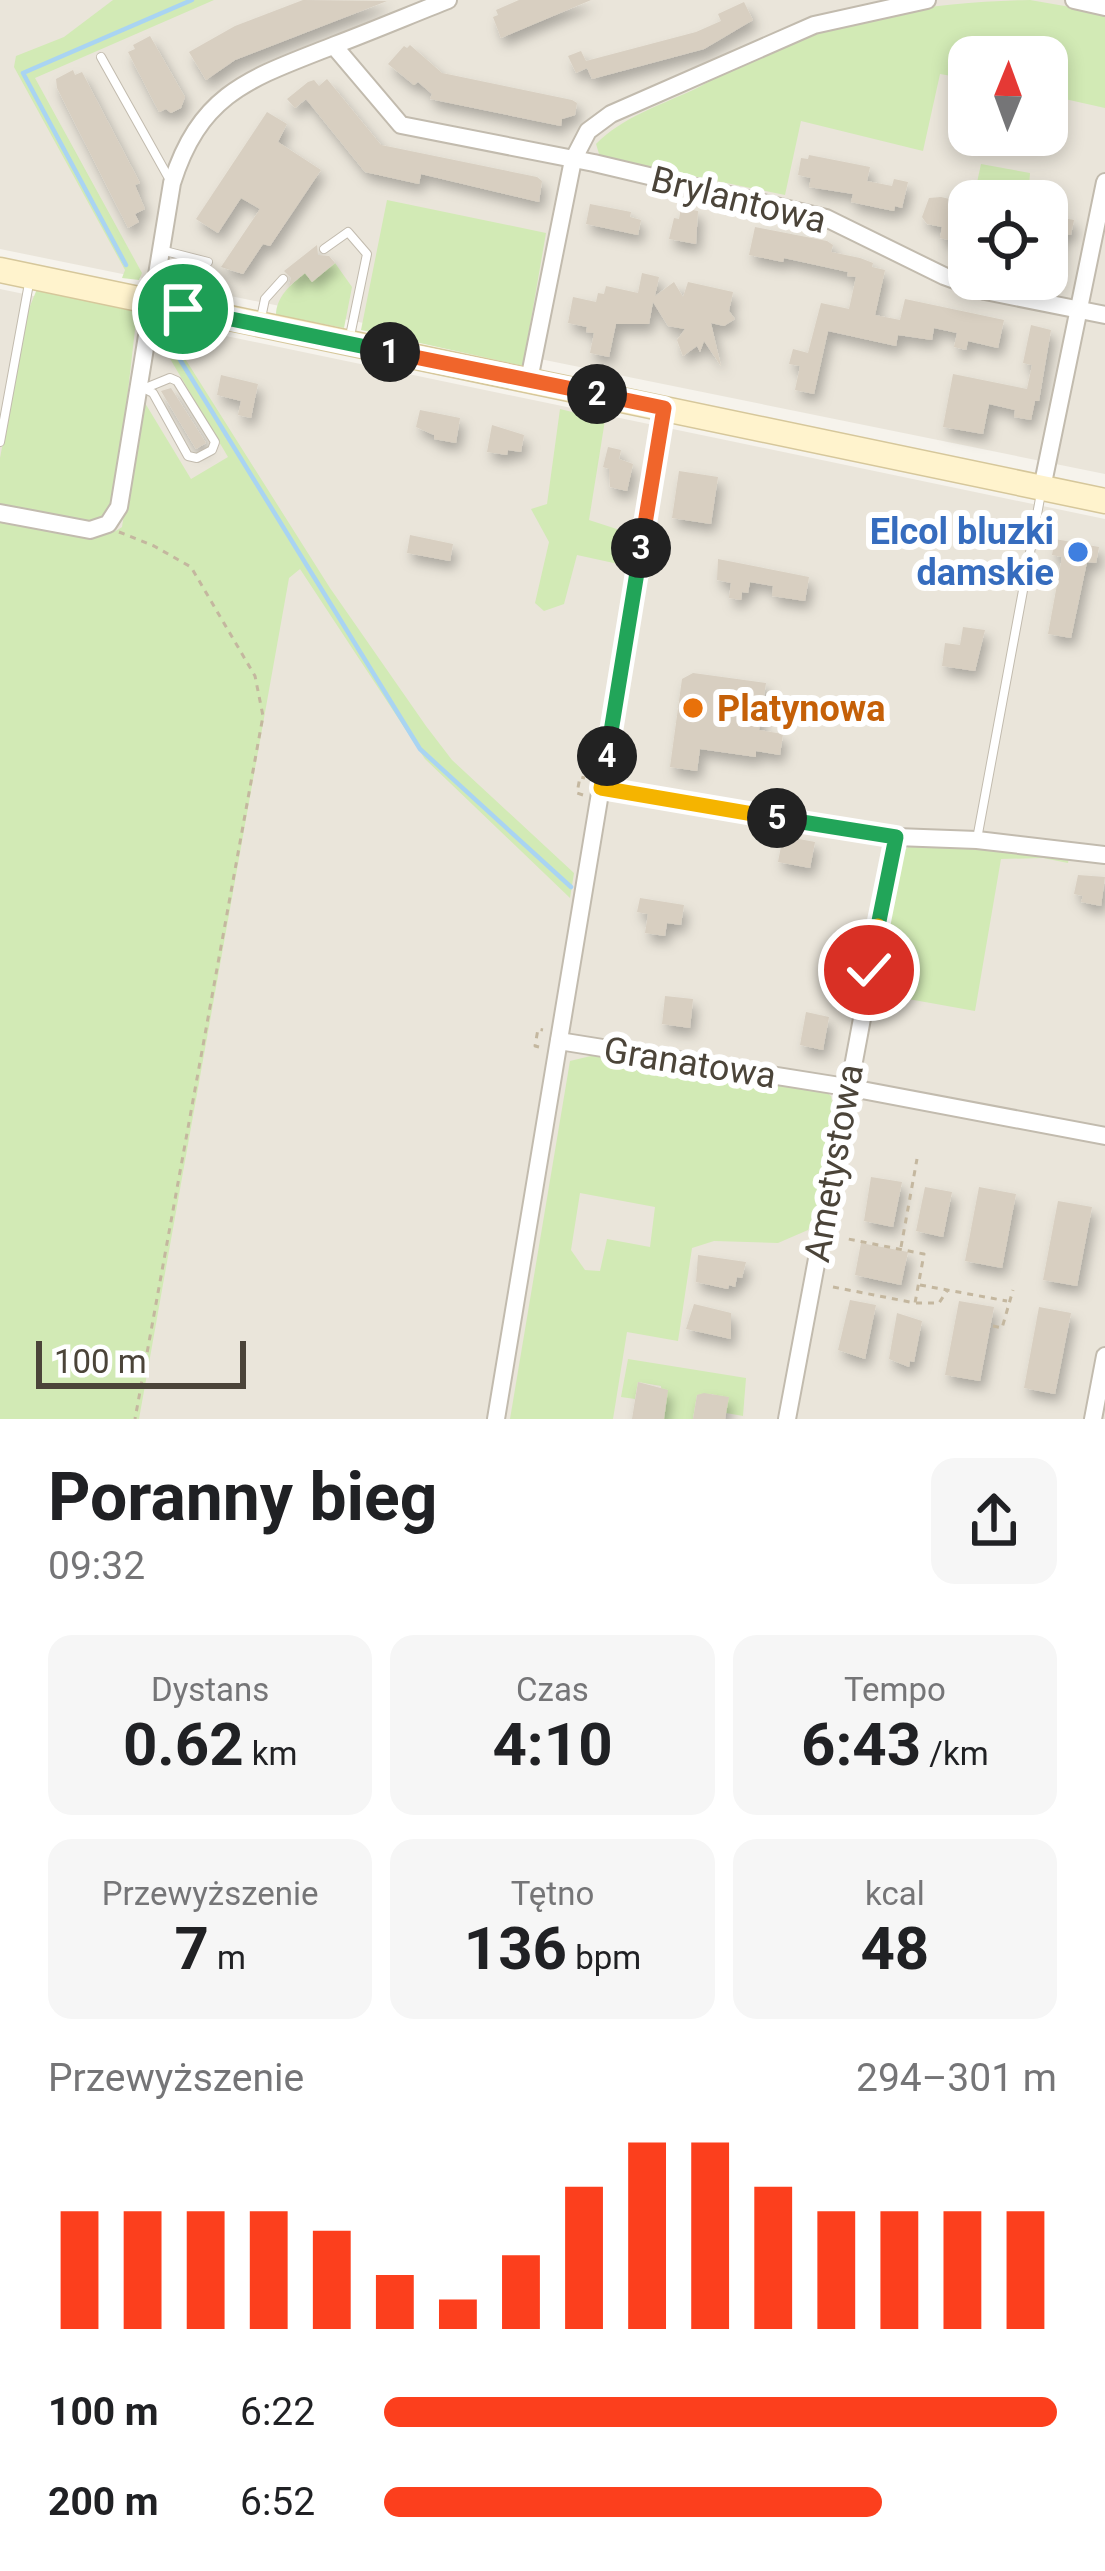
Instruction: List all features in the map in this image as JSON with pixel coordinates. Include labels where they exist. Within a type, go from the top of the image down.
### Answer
[{"type":"street","points":[[0,513],[90,530],[108,524],[119,507],[172,183],[197,127],[226,94],[257,75],[448,0]]},
{"type":"street","points":[[529,380],[573,160],[588,131],[611,113],[814,25],[927,0]]},
{"type":"street","points":[[1074,0],[1105,8]]},
{"type":"street","name":"Brylantowa","points":[[334,46],[401,125],[826,218],[985,291],[1105,315]]},
{"type":"street","points":[[1042,488],[1105,182]]},
{"type":"street","points":[[0,271],[1105,501]]},
{"type":"street","points":[[496,1419],[664,408]]},
{"type":"street","points":[[601,788],[896,837],[977,840],[1105,855]]},
{"type":"street","name":"Ametystowa","points":[[787,1419],[896,837]]},
{"type":"street","name":"Granatowa","points":[[559,1040],[1105,1136]]},
{"type":"street","points":[[1093,1419],[1105,1356]]},
{"type":"lane","points":[[101,57],[172,183]]},
{"type":"lane","points":[[324,249],[348,232],[367,254],[349,343]]},
{"type":"lane","points":[[160,250],[208,262]]},
{"type":"lane","points":[[0,442],[30,277]]},
{"type":"lane","points":[[260,325],[265,299],[283,278]]},
{"type":"lane","points":[[170,378],[177,381],[215,442],[212,450],[197,458],[188,455],[142,387],[170,378]]},
{"type":"lane","points":[[977,840],[1042,488]]},
{"type":"path","points":[[108,524],[191,567],[255,676],[263,716],[135,1419]]},
{"type":"path","points":[[901,1249],[917,1160]]},
{"type":"path","points":[[843,1238],[924,1253],[914,1303]]},
{"type":"path","points":[[918,1284],[1007,1301]]},
{"type":"path","points":[[833,1287],[914,1303],[939,1303],[947,1290]]},
{"type":"path","points":[[993,1326],[1002,1328],[1013,1290]]},
{"type":"shaded area","points":[[0,0],[1105,0],[1105,474],[0,249]]},
{"type":"shaded area","points":[[0,289],[1105,519],[1105,1419],[0,1419]]},
{"type":"green space","points":[[113,0],[214,0],[35,78],[142,273],[139,280],[122,278],[125,270],[14,67],[16,56],[64,37]]},
{"type":"green space","points":[[1030,0],[1105,13],[1105,108],[1068,100],[1068,36],[948,36],[948,75],[940,74],[923,151],[801,121],[785,195],[600,157],[596,144],[618,126],[750,58],[852,22],[958,4]]},
{"type":"green space","points":[[981,164],[1030,173],[1030,180],[978,180]]},
{"type":"green space","points":[[387,200],[546,233],[523,366],[361,330]]},
{"type":"green space","points":[[335,263],[352,287],[344,328],[276,315],[281,297],[305,273],[312,282]]},
{"type":"green space","points":[[37,289],[127,306],[137,312],[116,496],[94,524],[0,506],[0,458],[28,311]]},
{"type":"green space","points":[[160,319],[330,588],[426,726],[452,760],[574,873],[570,898],[425,759],[300,569],[289,578],[139,1419],[0,1419],[0,523],[96,535],[122,527],[145,403],[191,479],[228,457],[155,332]]},
{"type":"green space","points":[[560,409],[605,420],[589,520],[629,533],[623,565],[577,555],[564,604],[544,611],[535,603],[549,542],[531,509],[547,504]]},
{"type":"green space","points":[[910,845],[1069,856],[1068,863],[1001,859],[975,1011],[875,993],[898,857]]},
{"type":"green space","points":[[595,1055],[824,1090],[833,1107],[818,1207],[808,1230],[778,1243],[714,1241],[692,1248],[678,1341],[627,1332],[613,1419],[510,1419],[570,1061]],"holes":[[[580,1193],[655,1207],[650,1247],[607,1239],[600,1271],[585,1270],[571,1250]]]},
{"type":"green space","points":[[628,1359],[746,1378],[743,1416],[726,1413],[713,1394],[697,1395],[693,1419],[664,1419],[661,1386],[638,1382],[635,1399],[621,1397]]},
{"type":"building","points":[[303,0],[387,1],[235,60],[206,80],[189,52],[235,26]]},
{"type":"building","points":[[519,0],[591,0],[501,38],[493,17],[498,15],[496,10]]},
{"type":"building","points":[[744,2],[753,20],[704,49],[592,79],[587,68],[576,73],[568,56],[581,51],[586,61],[696,32],[721,21],[718,14]]},
{"type":"building","points":[[150,36],[185,97],[181,108],[171,113],[159,112],[128,52]]},
{"type":"building","points":[[410,45],[442,73],[572,100],[577,103],[575,115],[562,119],[561,126],[430,99],[432,94],[418,82],[414,85],[388,64]]},
{"type":"building","points":[[73,70],[75,75],[82,72],[140,183],[135,185],[145,209],[135,214],[139,222],[128,228],[57,88],[56,79]]},
{"type":"building","points":[[327,79],[381,145],[537,177],[542,181],[539,202],[421,174],[419,184],[365,172],[306,99],[295,108],[287,99],[308,82],[314,80],[319,86]]},
{"type":"building","points":[[267,112],[287,124],[278,142],[321,170],[270,246],[263,244],[243,274],[221,267],[260,209],[241,198],[218,233],[196,219]]},
{"type":"building","points":[[809,155],[870,167],[867,181],[892,186],[894,179],[908,182],[902,208],[895,206],[894,211],[851,202],[853,194],[809,187],[811,178],[798,175],[801,158]]},
{"type":"building","points":[[929,198],[948,199],[948,240],[940,238],[942,227],[927,224],[922,217]]},
{"type":"building","points":[[590,204],[631,212],[630,217],[641,220],[638,235],[586,224]]},
{"type":"building","points":[[681,208],[698,211],[696,244],[669,239]]},
{"type":"building","points":[[755,227],[827,241],[833,245],[831,252],[885,270],[875,315],[900,320],[905,299],[1004,320],[998,348],[968,341],[966,350],[954,347],[957,333],[934,328],[932,340],[898,335],[896,346],[828,331],[814,394],[795,390],[800,366],[789,364],[793,349],[808,353],[821,303],[849,309],[856,277],[784,258],[783,262],[749,255]]},
{"type":"building","points":[[317,245],[318,255],[329,256],[335,263],[312,282],[305,273],[289,286],[291,278],[284,271]]},
{"type":"building","points":[[642,273],[659,277],[655,296],[674,282],[683,297],[688,282],[733,292],[729,311],[735,319],[724,326],[711,323],[721,366],[704,341],[700,352],[697,346],[683,356],[677,340],[685,329],[668,326],[653,302],[649,324],[616,324],[609,357],[590,353],[594,333],[568,323],[573,297],[596,302],[606,286],[638,293]]},
{"type":"building","points":[[1031,325],[1051,330],[1039,401],[1035,401],[1031,420],[1014,417],[1015,410],[989,404],[983,434],[943,427],[953,374],[1027,389],[1032,365],[1023,363]]},
{"type":"building","points":[[221,375],[258,384],[251,418],[238,415],[241,401],[217,395]]},
{"type":"building","points":[[171,388],[206,443],[196,449],[161,391]]},
{"type":"building","points":[[420,410],[460,418],[456,443],[434,439],[416,427]]},
{"type":"building","points":[[492,425],[524,435],[521,452],[487,452]]},
{"type":"building","points":[[608,447],[621,450],[619,459],[633,464],[627,491],[610,487],[609,469],[603,467]]},
{"type":"building","points":[[679,471],[718,477],[711,524],[672,518]]},
{"type":"building","points":[[410,535],[453,544],[450,561],[407,553]]},
{"type":"building","points":[[1055,539],[1099,547],[1096,563],[1087,562],[1071,638],[1048,634],[1062,557],[1052,555]]},
{"type":"building","points":[[718,559],[809,577],[805,601],[772,596],[773,586],[750,582],[741,600],[729,598],[731,583],[717,580]]},
{"type":"building","points":[[963,627],[985,630],[975,671],[942,666],[945,643],[960,645]]},
{"type":"building","points":[[693,673],[766,683],[759,730],[783,734],[780,755],[756,751],[756,757],[700,749],[697,771],[670,767],[682,679]]},
{"type":"building","points":[[783,836],[815,842],[810,868],[778,862]]},
{"type":"building","points":[[1078,875],[1105,877],[1101,906],[1081,902],[1083,896],[1074,894]]},
{"type":"building","points":[[640,898],[684,905],[681,925],[667,923],[665,936],[645,933],[648,914],[637,912]]},
{"type":"building","points":[[665,996],[693,999],[690,1028],[662,1024]]},
{"type":"building","points":[[806,1012],[829,1017],[823,1050],[800,1045]]},
{"type":"building","points":[[871,1177],[902,1182],[893,1227],[864,1221]]},
{"type":"building","points":[[925,1187],[952,1192],[943,1237],[916,1231]]},
{"type":"building","points":[[979,1187],[1016,1194],[1002,1268],[965,1261]]},
{"type":"building","points":[[1058,1201],[1092,1207],[1077,1286],[1043,1280]]},
{"type":"building","points":[[861,1243],[908,1252],[901,1285],[855,1275]]},
{"type":"building","points":[[698,1255],[746,1262],[742,1278],[737,1277],[735,1287],[728,1289],[696,1282]]},
{"type":"building","points":[[850,1300],[876,1305],[865,1359],[838,1350]]},
{"type":"building","points":[[959,1301],[994,1307],[980,1381],[945,1375]]},
{"type":"building","points":[[694,1304],[731,1313],[731,1339],[686,1329]]},
{"type":"building","points":[[1039,1307],[1071,1313],[1055,1394],[1024,1388]]},
{"type":"building","points":[[897,1313],[922,1321],[909,1367],[889,1359]]},
{"type":"building","points":[[638,1382],[668,1390],[664,1419],[632,1419]]},
{"type":"building","points":[[697,1395],[729,1397],[725,1419],[693,1419]]},
{"type":"waterway","points":[[126,265],[23,73],[192,0]]},
{"type":"waterway","points":[[158,324],[420,749],[571,887]]},
{"type":"place","name":"Elcol bluzki damskie","points":[[1078,552]]},
{"type":"place","name":"Platynowa","points":[[693,708]]},
{"type":"route","points":[[183,309],[664,408],[601,788],[896,837],[869,970]]}]
